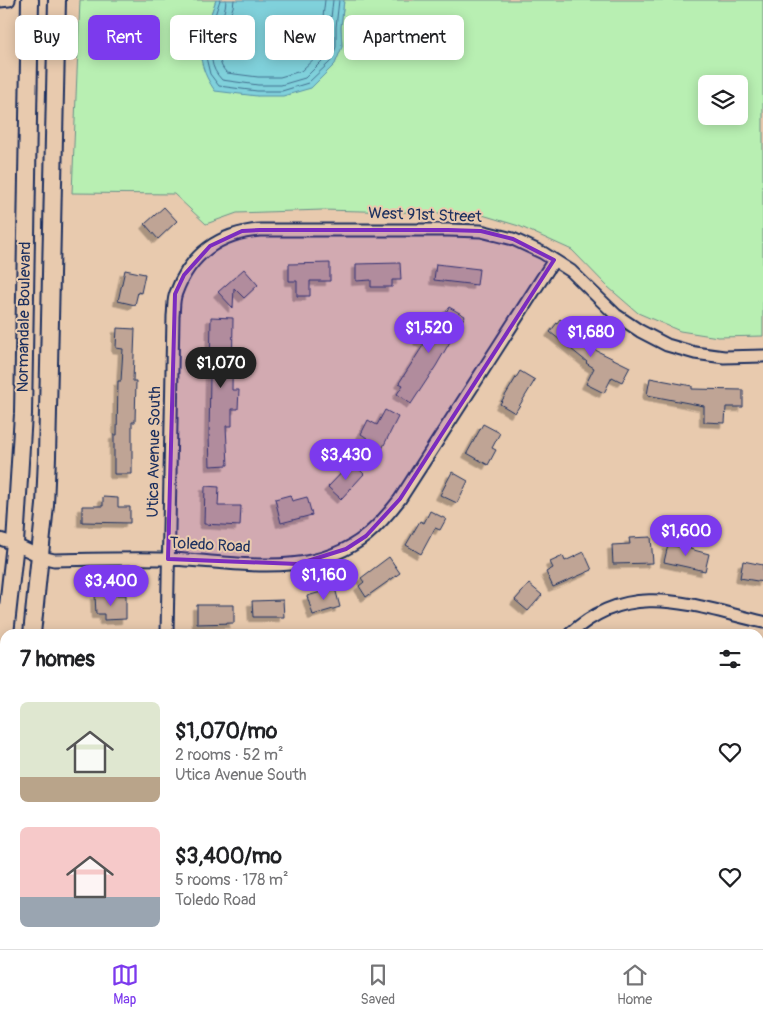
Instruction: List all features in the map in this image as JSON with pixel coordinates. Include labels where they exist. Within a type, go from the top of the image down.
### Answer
[{"type":"main road","name":"Normandale Boulevard","points":[[5,629],[8,541],[24,414],[30,0]]},
{"type":"main road","name":"Normandale Boulevard","points":[[33,629],[47,457],[57,0]]},
{"type":"street","points":[[0,1],[9,0]]},
{"type":"street","name":"West 91st Street","points":[[260,230],[448,230],[481,232],[513,239],[544,253],[571,272],[616,315],[640,331],[667,345],[694,353],[724,357],[763,356]]},
{"type":"street","name":"Utica Avenue South","points":[[167,629],[175,294],[184,275],[197,258],[210,246],[225,237],[242,232],[260,230]]},
{"type":"street","name":"Toledo Road","points":[[8,541],[40,557],[54,560],[168,559],[273,565],[298,564],[322,558],[346,548],[366,536],[400,499],[554,260]]},
{"type":"street","points":[[575,629],[604,610],[628,602],[651,600],[676,602],[763,622]]},
{"type":"highlighted area","points":[[260,230],[481,231],[513,239],[554,260],[400,499],[366,536],[346,549],[298,564],[168,559],[175,294],[184,275],[210,246],[242,231]]},
{"type":"green space","points":[[80,0],[216,0],[211,15],[170,15],[170,60],[214,60],[257,96],[319,60],[334,60],[334,52],[342,47],[341,27],[344,0],[763,0],[763,336],[718,337],[680,331],[638,313],[608,287],[572,250],[519,226],[479,214],[322,210],[237,213],[206,224],[174,194],[72,193]]},
{"type":"water","points":[[216,0],[344,0],[341,27],[342,47],[335,64],[311,88],[283,96],[257,96],[215,91],[207,78],[202,60],[255,60],[255,15],[211,15]]},
{"type":"building","points":[[164,207],[177,221],[158,239],[145,224]]},
{"type":"building","points":[[330,263],[330,281],[310,281],[310,296],[297,296],[297,281],[289,281],[289,264]]},
{"type":"building","points":[[400,263],[401,280],[392,280],[392,287],[371,287],[371,280],[356,281],[356,264]]},
{"type":"building","points":[[436,264],[479,269],[477,285],[434,280]]},
{"type":"building","points":[[244,269],[258,285],[244,298],[234,288],[233,308],[218,292]]},
{"type":"building","points":[[125,270],[145,274],[141,293],[138,292],[135,305],[118,301]]},
{"type":"building","points":[[449,307],[465,316],[411,404],[397,394],[403,385],[399,383],[424,344],[418,340],[427,324],[436,329]]},
{"type":"building","points":[[211,317],[233,318],[232,390],[239,390],[238,409],[232,409],[232,426],[226,426],[228,465],[210,466],[209,436]]},
{"type":"building","points":[[560,319],[590,342],[587,346],[630,367],[622,382],[612,377],[604,393],[586,384],[594,368],[550,332]]},
{"type":"building","points":[[117,328],[135,329],[133,381],[136,381],[135,422],[132,422],[132,474],[114,474],[114,435],[117,435],[118,381],[121,381],[123,349],[116,348]]},
{"type":"building","points":[[520,371],[535,380],[515,413],[500,404]]},
{"type":"building","points":[[650,378],[692,386],[692,389],[743,390],[743,407],[726,407],[725,423],[704,422],[704,406],[647,395]]},
{"type":"building","points":[[385,410],[398,417],[380,453],[364,445],[367,438],[361,434],[368,420],[377,425]]},
{"type":"building","points":[[483,424],[500,433],[492,448],[496,450],[488,465],[467,453]]},
{"type":"building","points":[[352,462],[364,474],[341,499],[328,487]]},
{"type":"building","points":[[452,472],[468,481],[457,503],[440,495]]},
{"type":"building","points":[[205,486],[219,487],[218,506],[241,506],[240,526],[204,524]]},
{"type":"building","points":[[290,495],[292,501],[307,497],[312,515],[281,523],[275,499]]},
{"type":"building","points":[[103,497],[118,498],[118,507],[130,507],[130,523],[82,522],[82,506],[103,506]]},
{"type":"building","points":[[430,511],[446,519],[440,530],[435,528],[421,554],[406,545],[420,521],[424,523]]},
{"type":"building","points":[[651,537],[653,563],[613,564],[612,545],[630,544],[629,538]]},
{"type":"building","points":[[682,541],[692,544],[690,549],[709,554],[705,571],[664,562],[668,545],[681,547]]},
{"type":"building","points":[[584,552],[592,570],[553,587],[546,572],[553,568],[550,562],[563,556],[565,561]]},
{"type":"building","points":[[389,557],[400,573],[366,597],[359,586],[364,582],[361,578]]},
{"type":"building","points":[[743,561],[763,565],[763,582],[740,578]]},
{"type":"building","points":[[529,584],[542,595],[528,611],[515,600]]},
{"type":"building","points":[[335,588],[340,607],[313,615],[307,596]]},
{"type":"building","points":[[95,595],[126,595],[126,619],[104,620],[104,614],[96,614]]},
{"type":"building","points":[[283,600],[284,617],[253,617],[252,601]]},
{"type":"building","points":[[197,605],[234,605],[234,623],[197,624]]}]
